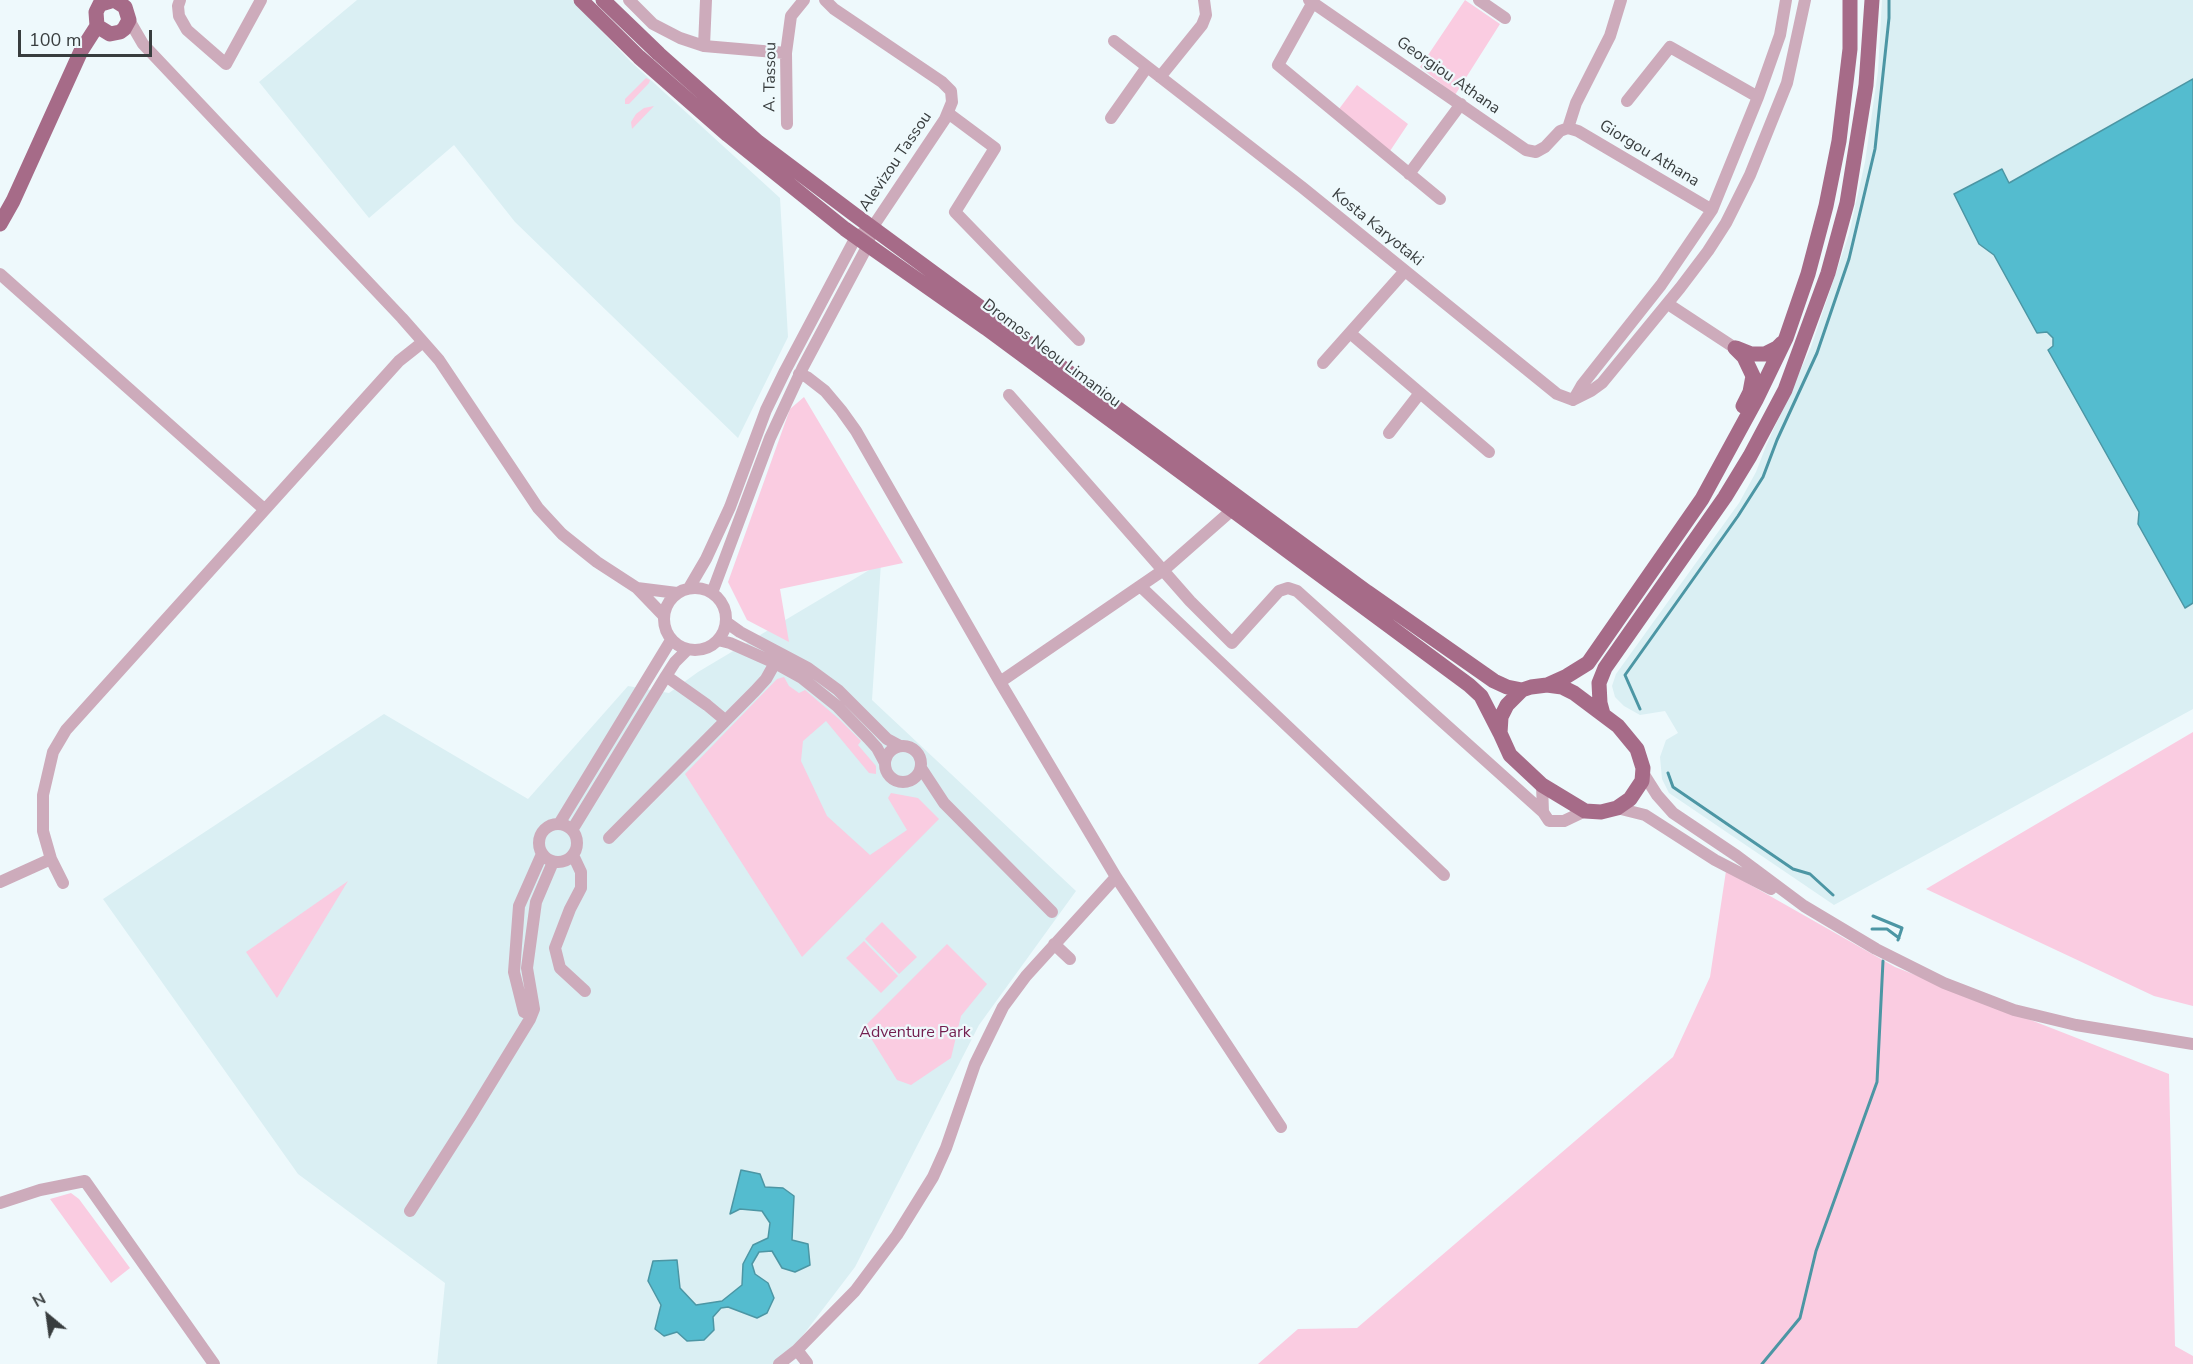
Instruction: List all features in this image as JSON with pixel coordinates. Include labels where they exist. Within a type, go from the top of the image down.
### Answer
[{"type":"main road","name":"Dromos Neou Limaniou","points":[[581,0],[639,57],[728,135],[862,241],[986,328],[1469,685],[1481,696],[1500,733]]},
{"type":"main road","name":"Dromos Neou Limaniou","points":[[603,0],[659,54],[758,142],[872,228],[1367,592],[1494,681],[1522,690]]},
{"type":"main road","points":[[1547,685],[1568,676],[1588,663],[1702,499],[1756,400],[1786,338],[1808,274],[1826,206],[1839,141],[1850,49],[1850,0]]},
{"type":"main road","points":[[1603,714],[1599,683],[1605,668],[1725,497],[1785,390],[1828,273],[1847,203],[1866,85],[1872,0]]},
{"type":"main road","points":[[0,224],[14,201],[84,45],[113,28],[127,10],[110,2],[96,12],[113,28]]},
{"type":"main road","points":[[1735,348],[1751,354],[1765,354],[1777,348],[1786,338]]},
{"type":"main road","points":[[1702,499],[1720,453],[1750,392],[1753,375],[1744,357],[1735,348]]},
{"type":"main road","points":[[1547,685],[1562,687],[1574,693],[1618,726],[1637,749],[1643,773],[1635,793],[1617,808],[1601,812],[1585,810],[1542,785],[1510,755],[1500,733],[1501,717],[1507,705],[1522,690],[1547,685]]},
{"type":"street","points":[[180,0],[179,16],[187,30],[226,64],[261,0]]},
{"type":"street","points":[[629,0],[653,24],[680,38],[704,46],[786,53]]},
{"type":"street","points":[[704,46],[706,0]]},
{"type":"street","name":"A. Tassou","points":[[787,124],[786,53],[791,16],[804,0]]},
{"type":"street","name":"Alevizou Tassou","points":[[825,0],[834,9],[942,82],[951,91],[952,102],[948,113],[872,228]]},
{"type":"street","points":[[1160,77],[1202,25],[1206,15],[1204,0]]},
{"type":"street","points":[[1479,0],[1505,18]]},
{"type":"street","points":[[1574,400],[1582,385],[1660,285],[1712,210],[1758,97],[1780,35],[1786,0]]},
{"type":"street","points":[[1574,400],[1602,383],[1668,304],[1708,251],[1750,175],[1787,83],[1805,0]]},
{"type":"street","points":[[1311,1],[1278,65],[1440,199]]},
{"type":"street","name":"Georgiou Athana","points":[[1311,1],[1526,150],[1536,152],[1545,147],[1560,131],[1568,128]]},
{"type":"street","points":[[1568,128],[1576,103],[1610,36],[1619,1]]},
{"type":"street","points":[[113,28],[143,44],[402,318],[439,360],[538,508],[562,534],[588,555],[637,588],[663,615]]},
{"type":"street","points":[[1780,35],[1797,39]]},
{"type":"street","name":"Kosta Karyotaki","points":[[1114,41],[1303,188],[1557,394],[1574,400]]},
{"type":"street","points":[[1627,101],[1670,46],[1758,97]]},
{"type":"street","points":[[1111,118],[1147,67]]},
{"type":"street","points":[[1409,174],[1461,105]]},
{"type":"street","points":[[948,113],[995,148],[955,212],[1079,340]]},
{"type":"street","name":"Giorgou Athana","points":[[1568,128],[1578,131],[1712,210]]},
{"type":"street","points":[[637,588],[683,591],[701,588],[712,593],[722,603],[726,621],[718,640],[701,650],[687,650],[671,640],[664,628],[663,615],[668,603],[683,591],[706,559],[730,507],[766,410],[862,241],[872,228]]},
{"type":"street","points":[[712,593],[770,438],[862,241]]},
{"type":"street","points":[[1323,363],[1404,272]]},
{"type":"street","points":[[0,274],[264,509]]},
{"type":"street","points":[[1668,304],[1735,348]]},
{"type":"street","points":[[1350,333],[1489,452]]},
{"type":"street","points":[[63,883],[51,859],[43,831],[43,795],[53,752],[66,730],[399,361],[423,342]]},
{"type":"street","points":[[799,374],[807,377],[825,391],[856,431],[1000,682],[1116,877],[1281,1127]]},
{"type":"street","points":[[1389,433],[1420,393]]},
{"type":"street","points":[[1009,395],[1165,569],[1190,601],[1232,643],[1279,591],[1288,588],[1297,591],[1546,816],[1564,821],[1585,810]]},
{"type":"street","points":[[1000,682],[1165,569],[1231,510]]},
{"type":"street","points":[[1140,586],[1444,875]]},
{"type":"street","points":[[726,621],[740,632],[808,668],[838,690],[887,739],[916,751],[921,759],[921,768],[917,776],[908,781]]},
{"type":"street","points":[[559,824],[671,640]]},
{"type":"street","points":[[718,640],[775,663],[802,678],[837,706],[877,748],[887,772],[893,779],[908,781],[925,789],[944,803],[1052,912]]},
{"type":"street","points":[[572,830],[666,676],[687,650]]},
{"type":"street","points":[[609,838],[760,685],[775,663]]},
{"type":"street","points":[[666,676],[708,705],[725,720]]},
{"type":"street","points":[[885,763],[889,754],[900,746]]},
{"type":"street","points":[[921,768],[944,803]]},
{"type":"street","points":[[1643,773],[1657,795],[1673,813],[1737,856],[1804,906]]},
{"type":"street","points":[[1542,785],[1546,816]]},
{"type":"street","points":[[1617,808],[1645,815],[1715,860],[1804,906],[1867,944],[1944,983],[2014,1010],[2076,1025],[2193,1044]]},
{"type":"street","points":[[559,824],[572,830],[577,845],[573,855],[564,861],[554,862],[542,854],[538,841],[541,832],[549,826],[559,824]]},
{"type":"street","points":[[530,1015],[524,1012],[514,972],[519,906],[542,854]]},
{"type":"street","points":[[573,855],[581,872],[581,888],[555,948],[560,968],[585,991]]},
{"type":"street","points":[[0,882],[51,859]]},
{"type":"street","points":[[410,1211],[530,1019],[534,1009],[527,968],[536,902],[554,862]]},
{"type":"street","points":[[779,1364],[797,1350],[855,1292],[897,1235],[933,1176],[946,1148],[975,1064],[1003,1007],[1026,976],[1116,877]]},
{"type":"street","points":[[1054,944],[1070,959]]},
{"type":"street","points":[[0,1203],[40,1190],[84,1181],[214,1364]]},
{"type":"street","points":[[797,1350],[807,1363]]},
{"type":"shaded area","points":[[357,0],[572,0],[631,62],[780,198],[788,337],[738,438],[515,222],[454,145],[369,218],[259,82]]},
{"type":"shaded area","points":[[1882,0],[2193,0],[2193,79],[2009,183],[2001,169],[1979,244],[1994,255],[2037,332],[2047,331],[2053,338],[2053,346],[2048,349],[2139,512],[2138,524],[2184,607],[2193,603],[2193,709],[1834,905],[1669,793],[1662,779],[1660,757],[1666,740],[1678,733],[1665,711],[1640,715],[1624,706],[1615,697],[1612,686],[1616,674],[1739,503],[1756,472],[1811,347],[1849,234],[1865,162],[1878,71]]},
{"type":"shaded area","points":[[881,563],[872,700],[1076,891],[979,1025],[855,1267],[781,1364],[437,1364],[445,1283],[298,1174],[103,899],[384,714],[528,799],[628,686],[669,693],[698,672]]},
{"type":"green space","points":[[1465,0],[1500,24],[1455,95],[1420,67]]},
{"type":"green space","points":[[646,78],[650,80],[649,83],[629,104],[625,104],[625,99]]},
{"type":"green space","points":[[1357,85],[1408,124],[1388,154],[1336,113]]},
{"type":"green space","points":[[654,106],[632,129],[631,122],[636,114],[644,108]]},
{"type":"green space","points":[[804,397],[903,563],[780,589],[789,642],[747,620],[728,582],[790,409]]},
{"type":"green space","points":[[784,677],[789,686],[799,693],[805,690],[839,719],[861,741],[858,745],[876,766],[876,774],[869,773],[826,721],[803,741],[801,761],[827,816],[870,855],[907,830],[888,798],[891,793],[918,798],[939,819],[802,957],[685,774],[777,679]]},
{"type":"green space","points":[[2193,732],[2193,1006],[2154,996],[1926,889]]},
{"type":"green space","points":[[1726,871],[1895,967],[2169,1074],[2175,1346],[2193,1356],[2193,1364],[1258,1364],[1298,1329],[1357,1328],[1673,1057],[1710,977]]},
{"type":"green space","points":[[348,881],[277,998],[246,952]]},
{"type":"green space","points":[[882,922],[917,957],[899,974],[865,939]]},
{"type":"green space","points":[[864,941],[898,976],[881,993],[846,958]]},
{"type":"green space","name":"Adventure Park","points":[[947,944],[987,984],[961,1016],[951,1058],[911,1085],[897,1080],[864,1027]]},
{"type":"green space","points":[[71,1193],[79,1199],[130,1268],[111,1283],[50,1199]]},
{"type":"water","points":[[2193,79],[2193,603],[2185,608],[2138,524],[2139,512],[2048,350],[2053,346],[2053,338],[2047,332],[2037,333],[1994,255],[1979,244],[1954,194],[2002,169],[2009,183]]},
{"type":"water","points":[[741,1170],[760,1174],[765,1187],[783,1188],[794,1196],[792,1240],[808,1244],[810,1265],[795,1272],[782,1268],[772,1251],[759,1252],[752,1264],[755,1274],[768,1283],[774,1298],[767,1313],[757,1318],[728,1307],[721,1308],[713,1317],[714,1330],[704,1340],[687,1341],[677,1332],[664,1336],[655,1329],[661,1305],[648,1281],[653,1261],[677,1260],[680,1288],[696,1305],[722,1301],[742,1285],[743,1264],[753,1245],[768,1238],[770,1223],[762,1211],[740,1209],[730,1214]]},
{"type":"waterway","points":[[1640,709],[1625,675],[1763,477],[1777,440],[1817,353],[1849,259],[1875,149],[1889,0]]},
{"type":"waterway","points":[[1668,773],[1673,787],[1793,869],[1810,874],[1833,895]]},
{"type":"waterway","points":[[1873,916],[1902,928],[1898,940]]},
{"type":"waterway","points":[[1872,929],[1887,929],[1899,938]]},
{"type":"waterway","points":[[1762,1364],[1800,1318],[1816,1251],[1877,1082],[1883,961]]}]
